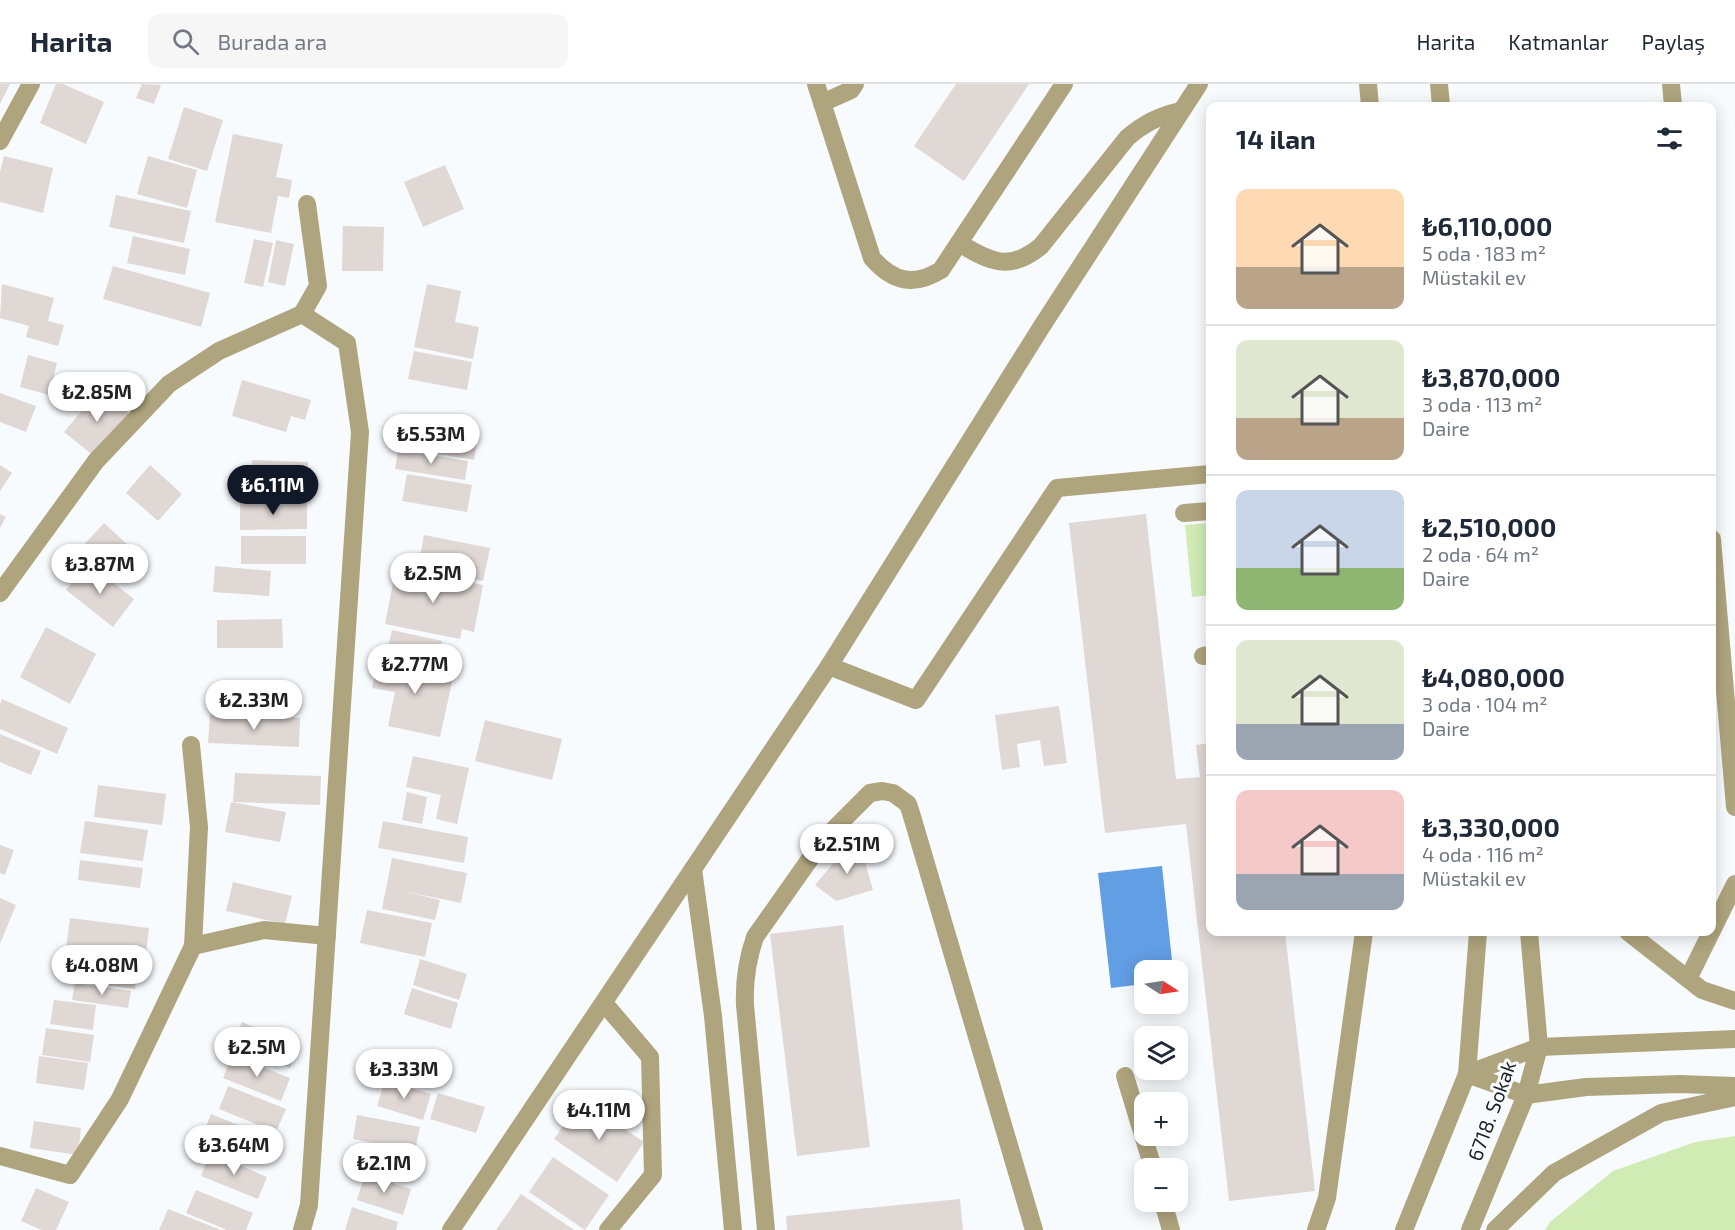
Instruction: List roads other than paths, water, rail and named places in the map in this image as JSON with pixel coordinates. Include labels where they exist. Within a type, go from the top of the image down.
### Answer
[{"type":"street","points":[[0,141],[31,84]]},
{"type":"street","points":[[816,84],[872,258],[891,276],[904,280],[930,277],[941,270],[1064,84]]},
{"type":"street","points":[[822,102],[851,90],[855,84]]},
{"type":"street","points":[[451,1230],[829,666],[1042,326],[1199,84]]},
{"type":"street","points":[[1368,84],[1370,102]]},
{"type":"street","points":[[1439,84],[1441,102]]},
{"type":"street","points":[[1671,84],[1673,102]]},
{"type":"street","points":[[959,243],[995,261],[1015,261],[1029,256],[1041,246],[1127,138],[1140,126],[1155,118],[1181,111]]},
{"type":"street","points":[[0,593],[96,461],[169,384],[219,351],[302,314],[318,286],[307,204]]},
{"type":"street","points":[[302,314],[347,343],[360,432],[309,1205],[302,1230]]},
{"type":"street","points":[[829,666],[916,700],[1057,488],[1206,474]]},
{"type":"street","points":[[1184,513],[1206,511]]},
{"type":"street","points":[[1716,586],[1735,807]]},
{"type":"street","points":[[0,1156],[70,1175],[120,1099],[193,946],[199,827],[191,745]]},
{"type":"street","points":[[766,1230],[745,1005],[744,986],[750,952],[755,937],[824,839],[870,793],[882,790],[893,793],[908,804],[1034,1230]]},
{"type":"street","points":[[693,869],[713,1016],[733,1230]]},
{"type":"street","points":[[1716,922],[1735,884]]},
{"type":"street","points":[[193,946],[264,930],[327,936]]},
{"type":"street","points":[[1316,1230],[1327,1198],[1363,936]]},
{"type":"street","name":"6718. Sokak","points":[[1404,1230],[1467,1074],[1478,936]]},
{"type":"street","name":"6718. Sokak","points":[[1470,1230],[1526,1095],[1539,1047],[1529,936]]},
{"type":"street","points":[[1633,936],[1702,990],[1735,1001]]},
{"type":"street","points":[[1688,979],[1709,936]]},
{"type":"street","points":[[604,1003],[650,1057],[653,1163],[653,1174],[608,1230]]},
{"type":"street","points":[[1467,1074],[1539,1047],[1735,1039]]},
{"type":"street","points":[[1467,1074],[1526,1095],[1586,1087],[1680,1084],[1735,1086]]},
{"type":"street","points":[[1125,1076],[1150,1158]]},
{"type":"street","points":[[1495,1230],[1554,1173],[1661,1113],[1735,1097]]},
{"type":"street","points":[[1166,1212],[1171,1230]]},
{"type":"water","points":[[1162,866],[1172,960],[1134,960],[1134,985],[1111,988],[1098,873]]}]
